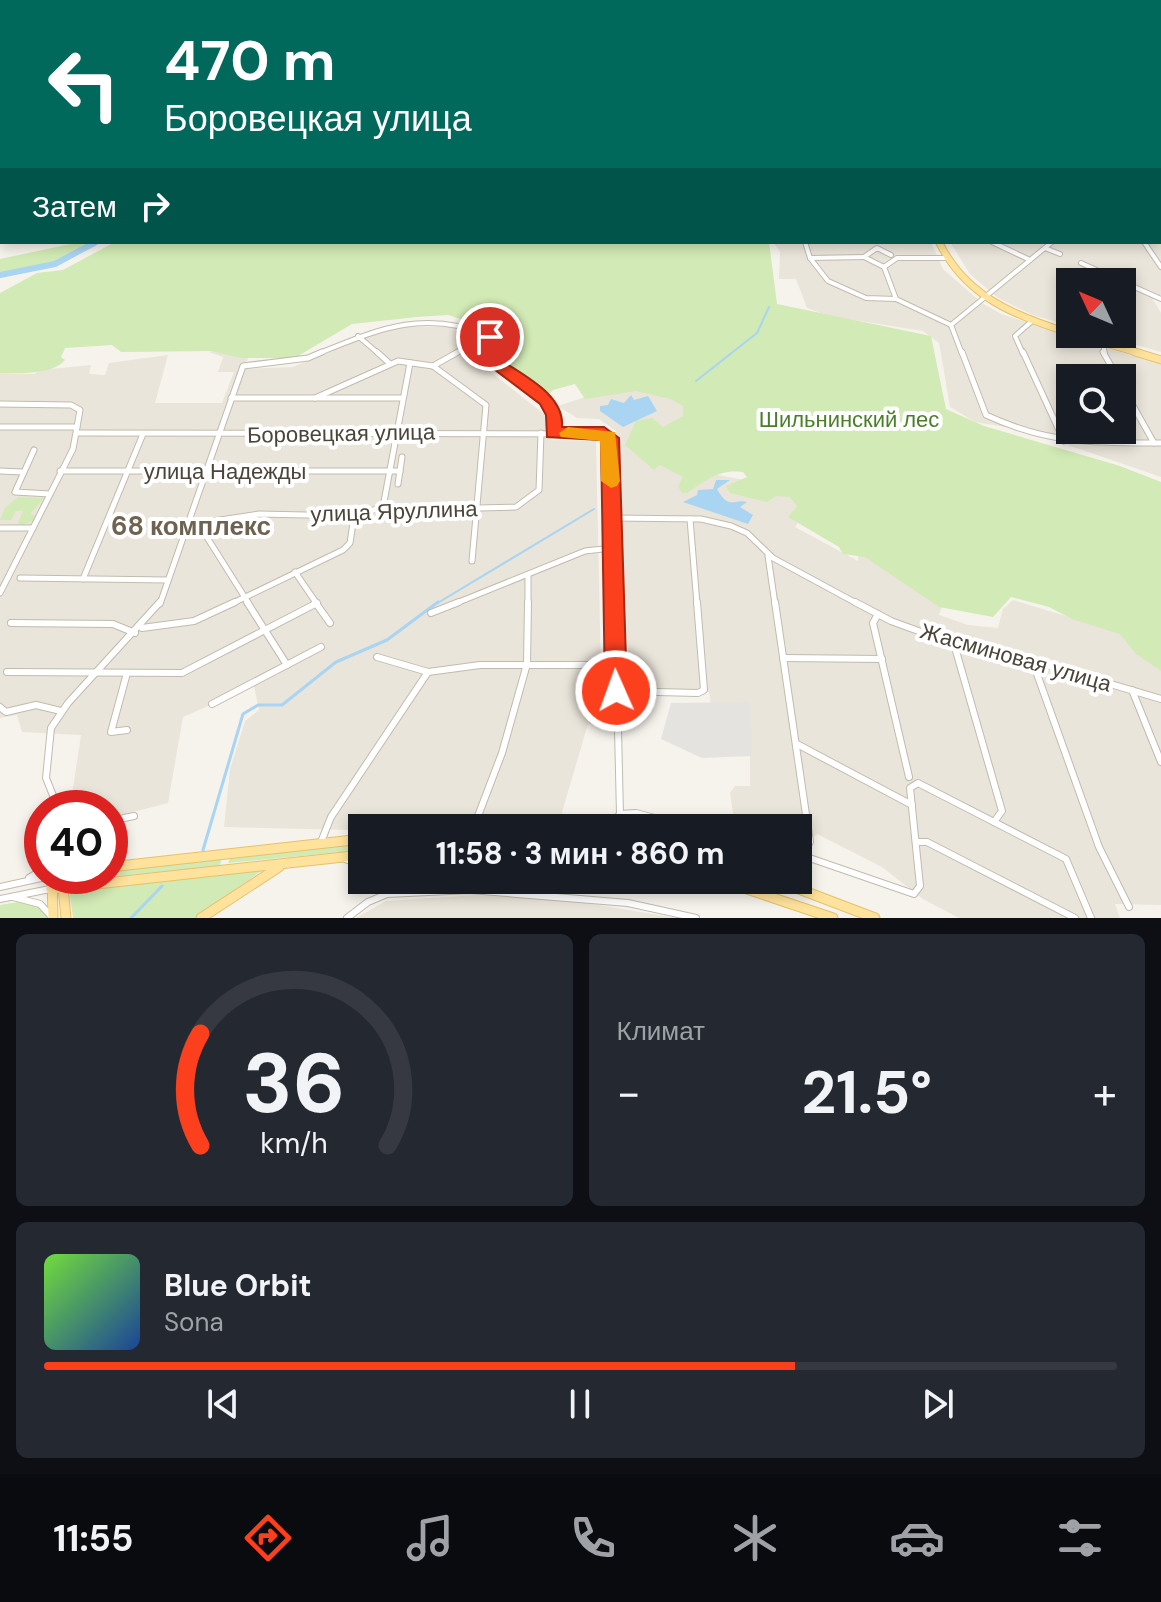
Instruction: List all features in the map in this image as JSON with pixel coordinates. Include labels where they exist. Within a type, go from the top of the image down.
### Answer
[{"type":"main road","points":[[940,244],[945,258],[960,277],[985,299],[1032,321],[1056,328]]},
{"type":"main road","points":[[1120,348],[1161,360]]},
{"type":"main road","points":[[128,865],[348,840]]},
{"type":"main road","points":[[228,868],[223,862],[234,851]]},
{"type":"main road","points":[[128,876],[348,856]]},
{"type":"main road","points":[[201,918],[259,877],[297,862]]},
{"type":"main road","points":[[51,894],[52,918]]},
{"type":"main road","points":[[63,894],[66,918]]},
{"type":"main road","points":[[762,894],[833,918]]},
{"type":"main road","points":[[812,894],[875,918]]},
{"type":"street","points":[[806,244],[810,258],[828,281],[866,298],[896,299],[951,325],[986,415],[1056,439]]},
{"type":"street","points":[[996,244],[1030,260]]},
{"type":"street","points":[[951,325],[1050,244]]},
{"type":"street","points":[[1145,244],[1161,267]]},
{"type":"street","points":[[864,257],[876,245],[891,255]]},
{"type":"street","points":[[1045,248],[1060,254]]},
{"type":"street","points":[[810,258],[864,257],[884,267],[896,299]]},
{"type":"street","points":[[884,267],[897,258],[945,258]]},
{"type":"street","points":[[1081,263],[1092,268]]},
{"type":"street","points":[[1136,289],[1161,301]]},
{"type":"street","points":[[1032,321],[1015,336],[1056,423]]},
{"type":"street","points":[[51,790],[46,778],[50,735],[61,711],[158,608],[217,434],[246,364],[308,358],[392,324],[461,324],[489,335]]},
{"type":"street","points":[[433,366],[489,335]]},
{"type":"street","points":[[489,335],[490,360],[546,401],[555,415],[553,433]]},
{"type":"street","points":[[358,336],[389,363]]},
{"type":"street","points":[[315,398],[389,363],[410,363],[433,366],[487,407],[472,561]]},
{"type":"street","points":[[383,507],[410,363]]},
{"type":"street","points":[[231,398],[403,398]]},
{"type":"street","points":[[0,404],[75,406],[80,410],[78,430],[50,494],[4,579],[0,593]]},
{"type":"street","points":[[1136,409],[1157,443]]},
{"type":"street","name":"Боровецкая улица","points":[[0,427],[143,434],[604,433],[610,438],[611,518]]},
{"type":"street","name":"улица Яруллина","points":[[187,525],[274,513],[354,516],[383,507],[398,510],[516,507],[539,490],[541,433]]},
{"type":"street","points":[[83,579],[143,434]]},
{"type":"street","points":[[1136,443],[1157,443]]},
{"type":"street","points":[[34,450],[22,472],[16,494],[50,494]]},
{"type":"street","points":[[398,484],[402,457]]},
{"type":"street","points":[[0,471],[22,472]]},
{"type":"street","name":"улица Надежды","points":[[60,471],[400,471]]},
{"type":"street","points":[[11,623],[113,624],[138,630],[186,623],[347,547],[354,516]]},
{"type":"street","points":[[611,518],[620,814],[640,814]]},
{"type":"street","name":"Жасминовая улица","points":[[611,518],[709,520],[739,529],[754,539],[768,556],[878,614],[954,644],[1032,660],[1161,699]]},
{"type":"street","points":[[616,691],[698,693],[704,690],[690,519]]},
{"type":"street","points":[[198,523],[287,665]]},
{"type":"street","points":[[0,528],[33,528]]},
{"type":"street","points":[[431,613],[585,551],[612,548]]},
{"type":"street","points":[[768,556],[806,814]]},
{"type":"street","points":[[295,572],[330,623]]},
{"type":"street","points":[[479,814],[502,753],[514,700],[527,664],[528,576]]},
{"type":"street","points":[[20,578],[167,580]]},
{"type":"street","points":[[7,672],[187,671],[317,603]]},
{"type":"street","points":[[878,614],[873,623],[909,777]]},
{"type":"street","points":[[954,644],[1002,811],[994,822]]},
{"type":"street","points":[[212,704],[321,647]]},
{"type":"street","points":[[377,657],[428,672],[527,664],[615,665]]},
{"type":"street","points":[[783,658],[882,659]]},
{"type":"street","points":[[1032,660],[1099,847],[1129,907]]},
{"type":"street","points":[[126,672],[124,696],[111,732],[127,730]]},
{"type":"street","points":[[320,843],[331,817],[428,672]]},
{"type":"street","points":[[1132,690],[1161,762]]},
{"type":"street","points":[[0,707],[6,712],[42,705],[61,711]]},
{"type":"street","points":[[796,743],[912,805]]},
{"type":"street","points":[[812,859],[914,894],[920,886],[910,788],[918,783],[1066,859],[1091,918]]},
{"type":"street","points":[[128,817],[134,816]]},
{"type":"street","points":[[917,842],[927,842],[1075,918]]},
{"type":"street","points":[[340,857],[348,860]]},
{"type":"street","points":[[0,887],[24,881]]},
{"type":"street","points":[[0,899],[27,894]]},
{"type":"street","points":[[347,918],[379,896],[398,894]]},
{"type":"street","points":[[552,894],[628,903],[696,918]]},
{"type":"street","points":[[12,897],[40,904],[52,918]]},
{"type":"shaded area","points":[[774,244],[932,244],[943,269],[982,303],[1001,314],[1056,332],[1056,348],[1108,348],[1161,365],[1161,477],[1065,444],[1136,444],[1136,364],[1056,364],[1056,441],[1024,430],[975,422],[950,407],[939,343],[923,331],[829,316],[807,308],[796,279],[779,279],[780,252]]},
{"type":"shaded area","points":[[951,244],[1161,244],[1161,295],[1151,296],[1161,313],[1161,352],[1136,345],[1136,268],[1056,268],[1056,322],[1033,315],[998,298],[970,274]]},
{"type":"shaded area","points":[[389,327],[460,327],[485,338],[478,362],[549,418],[551,440],[596,441],[601,673],[597,724],[588,724],[562,814],[348,814],[348,830],[224,827],[230,769],[245,721],[259,710],[254,686],[183,717],[168,803],[128,813],[128,790],[73,790],[81,735],[22,732],[17,715],[0,718],[0,373],[34,374],[40,370],[91,365],[89,374],[105,375],[109,363],[168,355],[155,403],[222,403],[234,372],[218,372],[223,357],[209,352],[254,342],[244,369],[293,367]]},
{"type":"shaded area","points":[[687,389],[696,471],[750,481],[786,480],[808,507],[795,527],[858,561],[859,539],[952,574],[939,615],[968,625],[998,628],[1003,609],[1013,600],[1145,640],[1161,659],[1161,905],[1115,904],[1120,918],[959,918],[923,899],[882,867],[817,834],[812,839],[812,814],[733,814],[730,793],[735,786],[750,786],[750,703],[711,703],[709,692],[630,686],[616,431],[599,419],[577,418],[558,406],[600,392]]},
{"type":"shaded area","points":[[750,702],[752,756],[702,758],[661,739],[671,703]]},
{"type":"shaded area","points":[[476,895],[563,899],[676,918],[356,918],[386,901]]},
{"type":"green space","points":[[71,244],[94,244],[55,264],[0,275],[0,259]]},
{"type":"green space","name":"Шильнинский лес","points":[[111,244],[769,244],[777,304],[931,336],[946,409],[984,426],[1120,466],[1161,482],[1161,671],[1136,654],[1120,634],[1072,619],[1049,607],[1011,597],[993,617],[939,607],[865,557],[843,554],[839,547],[788,517],[797,506],[790,497],[776,496],[767,502],[730,493],[726,486],[747,477],[743,472],[720,474],[682,493],[678,486],[683,477],[660,465],[654,470],[625,445],[636,421],[652,418],[663,427],[683,416],[683,406],[671,399],[636,391],[585,399],[575,384],[553,390],[545,399],[493,363],[502,332],[448,315],[352,324],[298,356],[285,358],[241,358],[211,351],[121,352],[112,345],[65,348],[61,357],[65,360],[60,365],[35,372],[0,373],[0,293],[37,273],[63,270]]},
{"type":"green space","points":[[18,497],[44,498],[30,514],[37,516],[36,519],[22,526],[18,523],[23,511],[16,511],[11,520],[0,520],[5,508]]},
{"type":"green space","points":[[348,845],[348,851],[228,863],[230,859]]},
{"type":"green space","points":[[222,857],[220,866],[128,875],[128,870]]},
{"type":"green space","points":[[264,869],[195,918],[73,918],[70,894],[128,894],[128,883]]},
{"type":"green space","points":[[18,902],[39,906],[49,918],[0,918],[0,905]]},
{"type":"water","points":[[631,395],[634,400],[648,396],[657,411],[623,427],[600,411],[600,406],[608,405],[611,399],[624,403]]},
{"type":"water","points":[[716,480],[730,480],[717,489],[725,500],[747,502],[740,507],[753,515],[748,524],[683,502],[697,495],[698,490],[713,489]]},
{"type":"waterway","points":[[0,275],[55,264],[92,244]]},
{"type":"waterway","points":[[696,381],[757,333],[769,307]]},
{"type":"waterway","points":[[436,604],[594,509]]},
{"type":"waterway","points":[[203,850],[243,714],[258,705],[282,705],[336,662],[387,640],[438,602]]},
{"type":"waterway","points":[[131,918],[162,886]]},
{"type":"slow traffic","points":[[568,433],[604,433],[609,436],[611,481]]},
{"type":"district","name":"68 комплекс","points":[[191,526]]},
{"type":"route","points":[[490,337],[488,356],[493,364],[551,406],[555,415],[553,433],[604,433],[610,438],[616,691]]}]
